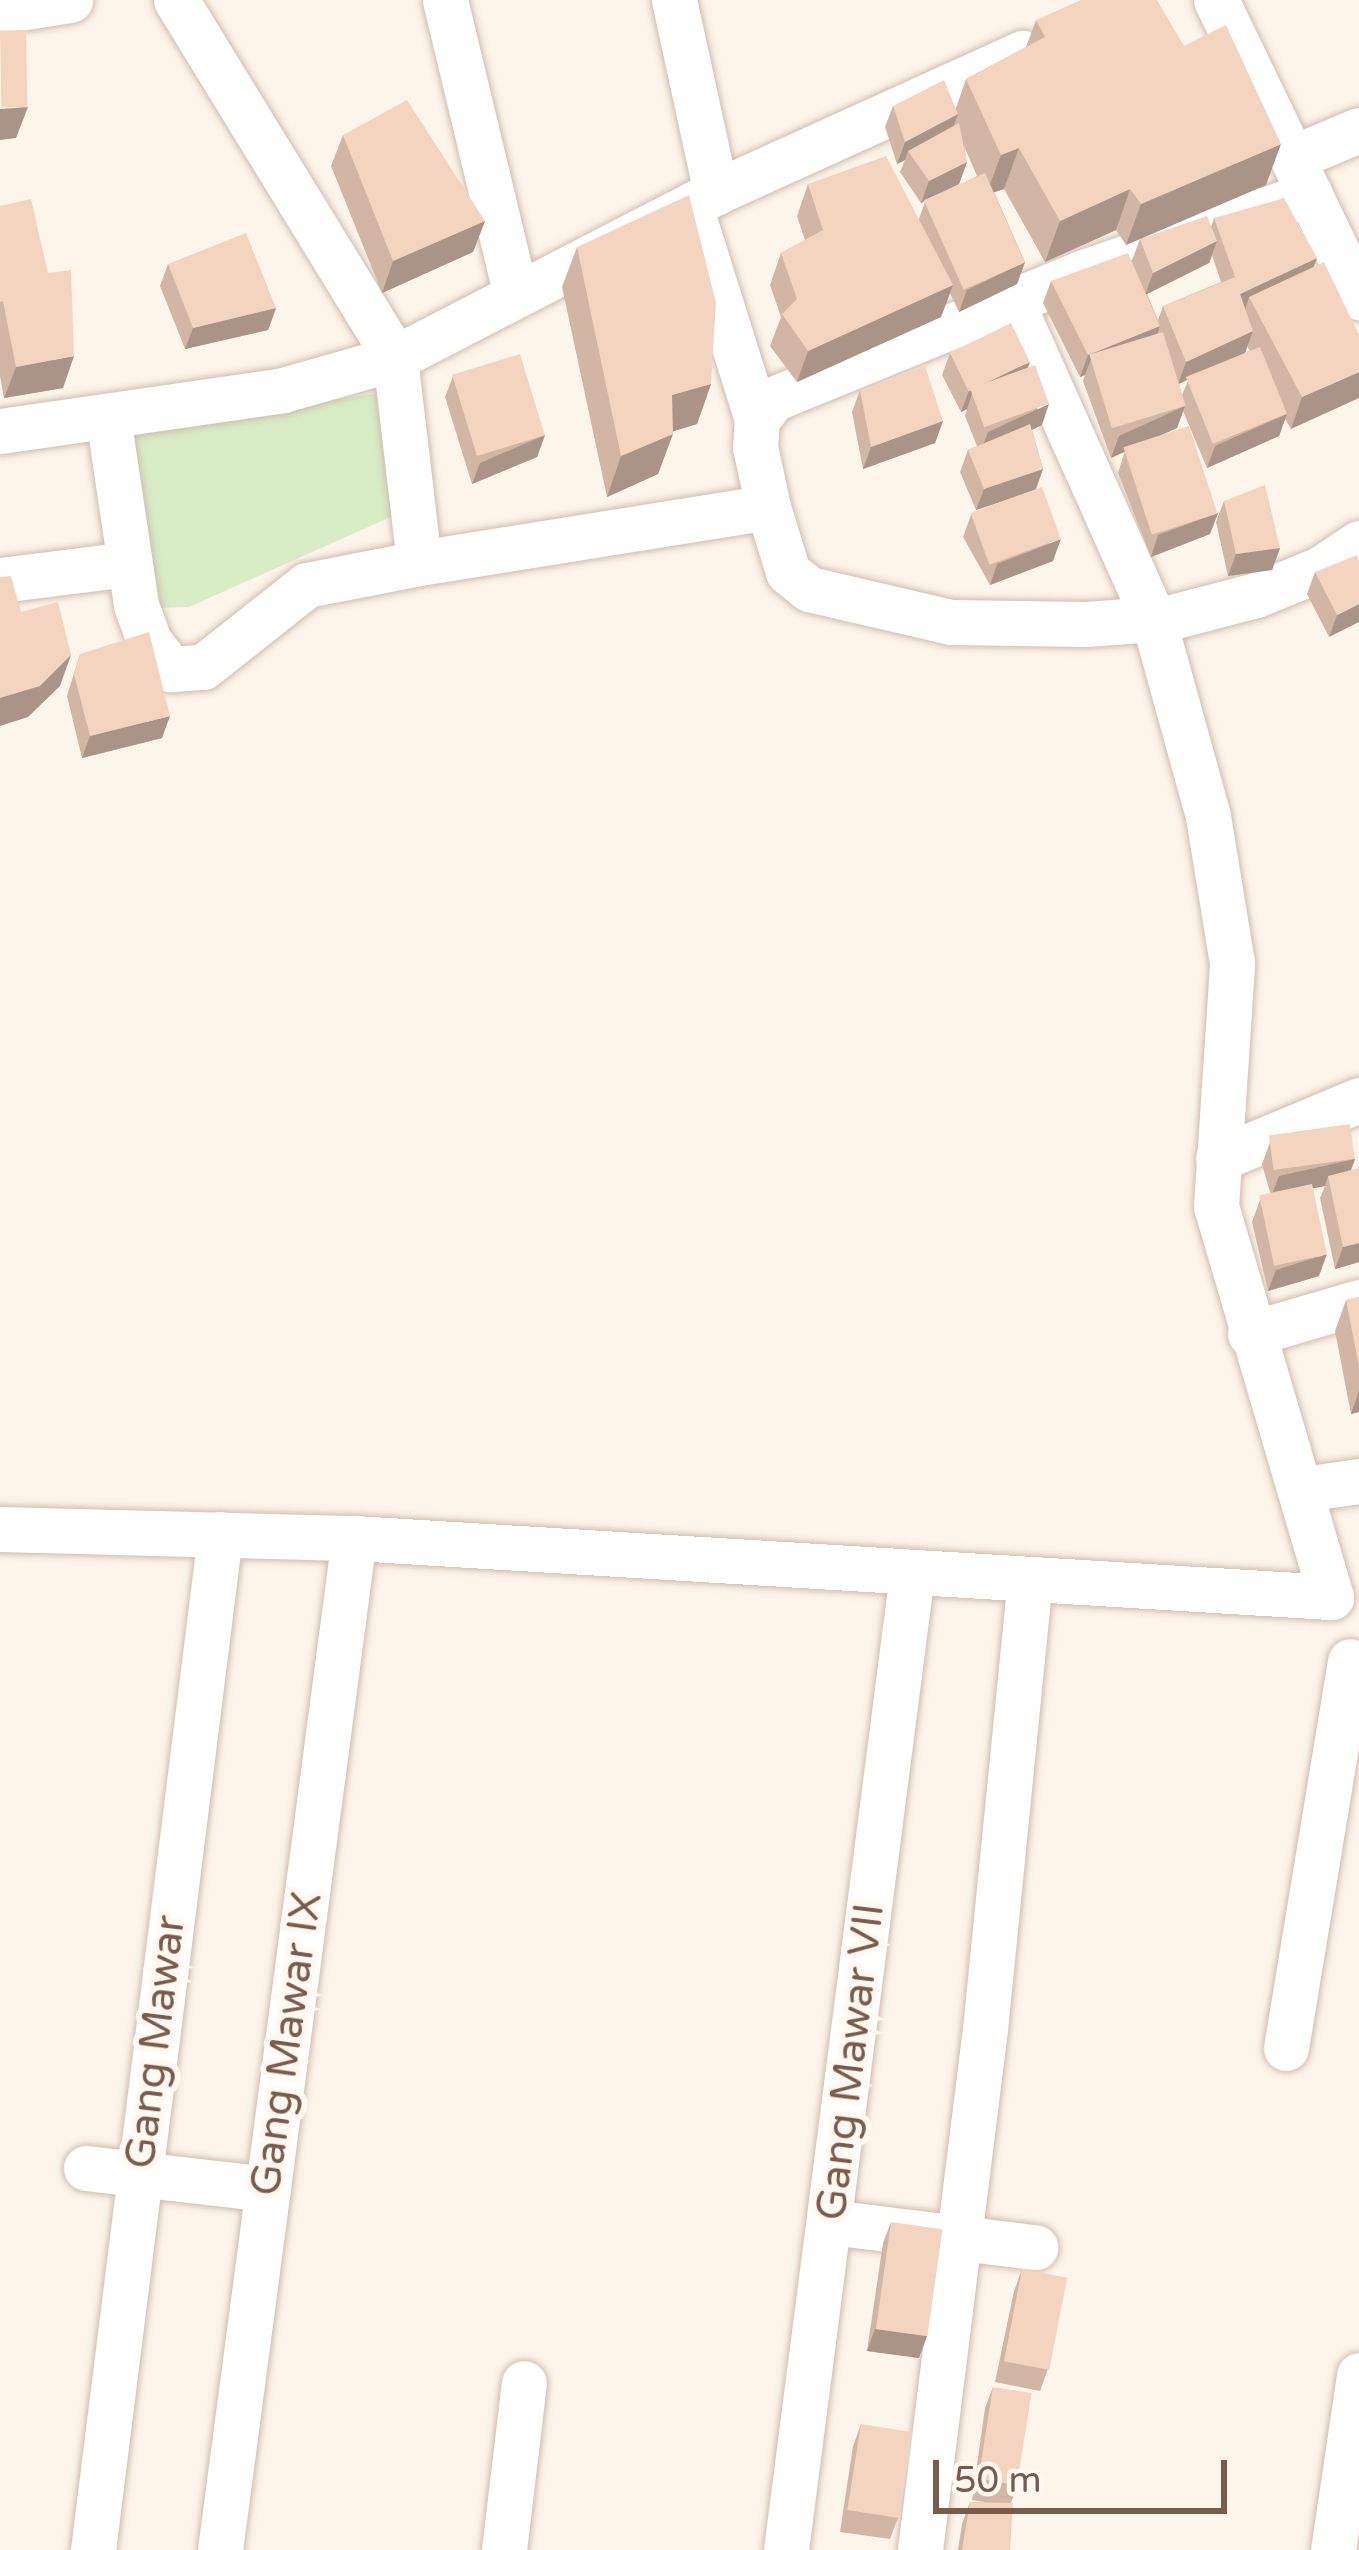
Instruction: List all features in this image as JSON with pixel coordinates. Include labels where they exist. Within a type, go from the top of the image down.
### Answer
[{"type":"street","points":[[0,11],[70,0]]},
{"type":"street","points":[[176,0],[395,358],[419,562]]},
{"type":"street","points":[[445,0],[516,296]]},
{"type":"street","points":[[674,0],[703,199],[757,420],[767,507],[788,572],[808,589],[951,622],[1154,618],[1287,584],[1359,543]]},
{"type":"street","points":[[1216,0],[1359,297]]},
{"type":"street","points":[[0,431],[283,390],[395,358],[703,199],[1071,32]]},
{"type":"street","points":[[757,420],[781,394],[1012,303],[1304,175],[1359,130]]},
{"type":"street","points":[[1012,303],[1154,618],[1208,816],[1227,924],[1233,1045],[1216,1207],[1250,1334],[1303,1489],[1354,1677],[1286,2048]]},
{"type":"street","points":[[108,417],[128,564],[149,641],[159,659],[184,672],[203,667],[308,585],[419,562],[767,507]]},
{"type":"street","points":[[0,580],[128,564]]},
{"type":"street","points":[[1218,1159],[1359,1100]]},
{"type":"street","points":[[1250,1334],[1359,1302]]},
{"type":"street","points":[[1303,1489],[1359,1481]]},
{"type":"street","points":[[0,1529],[354,1538],[1331,1597]]},
{"type":"street","name":"Gang Mawar","points":[[93,2550],[220,1534]]},
{"type":"street","name":"Gang Mawar IX","points":[[220,2550],[354,1538]]},
{"type":"street","name":"Gang Mawar VII","points":[[786,2550],[912,1573]]},
{"type":"street","points":[[920,2550],[1030,1579]]},
{"type":"street","points":[[86,2168],[268,2189]]},
{"type":"street","points":[[830,2222],[1036,2246]]},
{"type":"street","points":[[1342,2546],[1359,2375]]},
{"type":"street","points":[[504,2550],[524,2383]]},
{"type":"green space","points":[[378,393],[395,515],[189,607],[160,608],[122,432]]},
{"type":"building","points":[[1081,0],[1157,0],[1184,46],[1226,25],[1281,144],[1141,204],[1130,189],[1060,221],[1019,148],[1001,155],[966,79],[1045,37],[1036,20]]},
{"type":"building","points":[[0,30],[26,30],[27,107],[1,107]]},
{"type":"building","points":[[944,80],[958,114],[905,142],[893,106]]},
{"type":"building","points":[[407,100],[485,221],[393,261],[343,135]]},
{"type":"building","points":[[959,123],[967,162],[929,181],[908,151]]},
{"type":"building","points":[[886,156],[953,285],[808,351],[782,314],[797,299],[781,253],[823,230],[808,184]]},
{"type":"building","points":[[985,173],[1025,263],[964,290],[924,200]]},
{"type":"building","points":[[689,195],[716,303],[711,384],[672,395],[673,434],[621,456],[577,247]]},
{"type":"building","points":[[1284,198],[1317,258],[1240,294],[1253,331],[1186,362],[1163,306],[1235,277],[1214,218]]},
{"type":"building","points":[[31,199],[48,273],[71,270],[74,356],[16,367],[0,302],[0,206]]},
{"type":"building","points":[[1207,216],[1217,241],[1153,273],[1140,239]]},
{"type":"building","points":[[246,233],[276,308],[193,328],[168,264]]},
{"type":"building","points":[[1128,253],[1160,326],[1088,355],[1051,281]]},
{"type":"building","points":[[1324,262],[1359,335],[1359,372],[1302,397],[1249,297]]},
{"type":"building","points":[[1011,323],[1030,362],[969,391],[950,353]]},
{"type":"building","points":[[1163,332],[1186,406],[1112,428],[1089,355]]},
{"type":"building","points":[[1260,347],[1287,414],[1213,444],[1186,377]]},
{"type":"building","points":[[520,354],[545,435],[477,456],[452,375]]},
{"type":"building","points":[[1035,365],[1049,404],[984,427],[970,389]]},
{"type":"building","points":[[925,366],[943,421],[871,447],[860,390]]},
{"type":"building","points":[[1030,424],[1043,469],[984,489],[968,450]]},
{"type":"building","points":[[1189,426],[1217,513],[1152,535],[1123,447]]},
{"type":"building","points":[[1265,485],[1280,548],[1236,554],[1224,501]]},
{"type":"building","points":[[1042,487],[1061,539],[989,565],[971,513]]},
{"type":"building","points":[[1357,555],[1359,604],[1337,615],[1315,572]]},
{"type":"building","points":[[11,576],[21,612],[58,602],[71,655],[40,686],[0,698],[0,577]]},
{"type":"building","points":[[149,632],[170,716],[90,736],[74,674],[80,654]]},
{"type":"building","points":[[1350,1124],[1355,1159],[1274,1170],[1269,1135]]},
{"type":"building","points":[[1359,1168],[1359,1243],[1343,1247],[1328,1176]]},
{"type":"building","points":[[1312,1184],[1327,1254],[1274,1266],[1259,1195]]},
{"type":"building","points":[[1359,1297],[1359,1366],[1346,1300]]},
{"type":"building","points":[[891,2222],[942,2229],[927,2336],[876,2329]]},
{"type":"building","points":[[1022,2269],[1067,2278],[1049,2370],[1004,2361]]},
{"type":"building","points":[[993,2387],[1032,2393],[1017,2485],[978,2479]]},
{"type":"building","points":[[861,2424],[912,2432],[899,2518],[847,2510]]},
{"type":"building","points":[[970,2502],[1013,2503],[1010,2550],[962,2550]]}]
